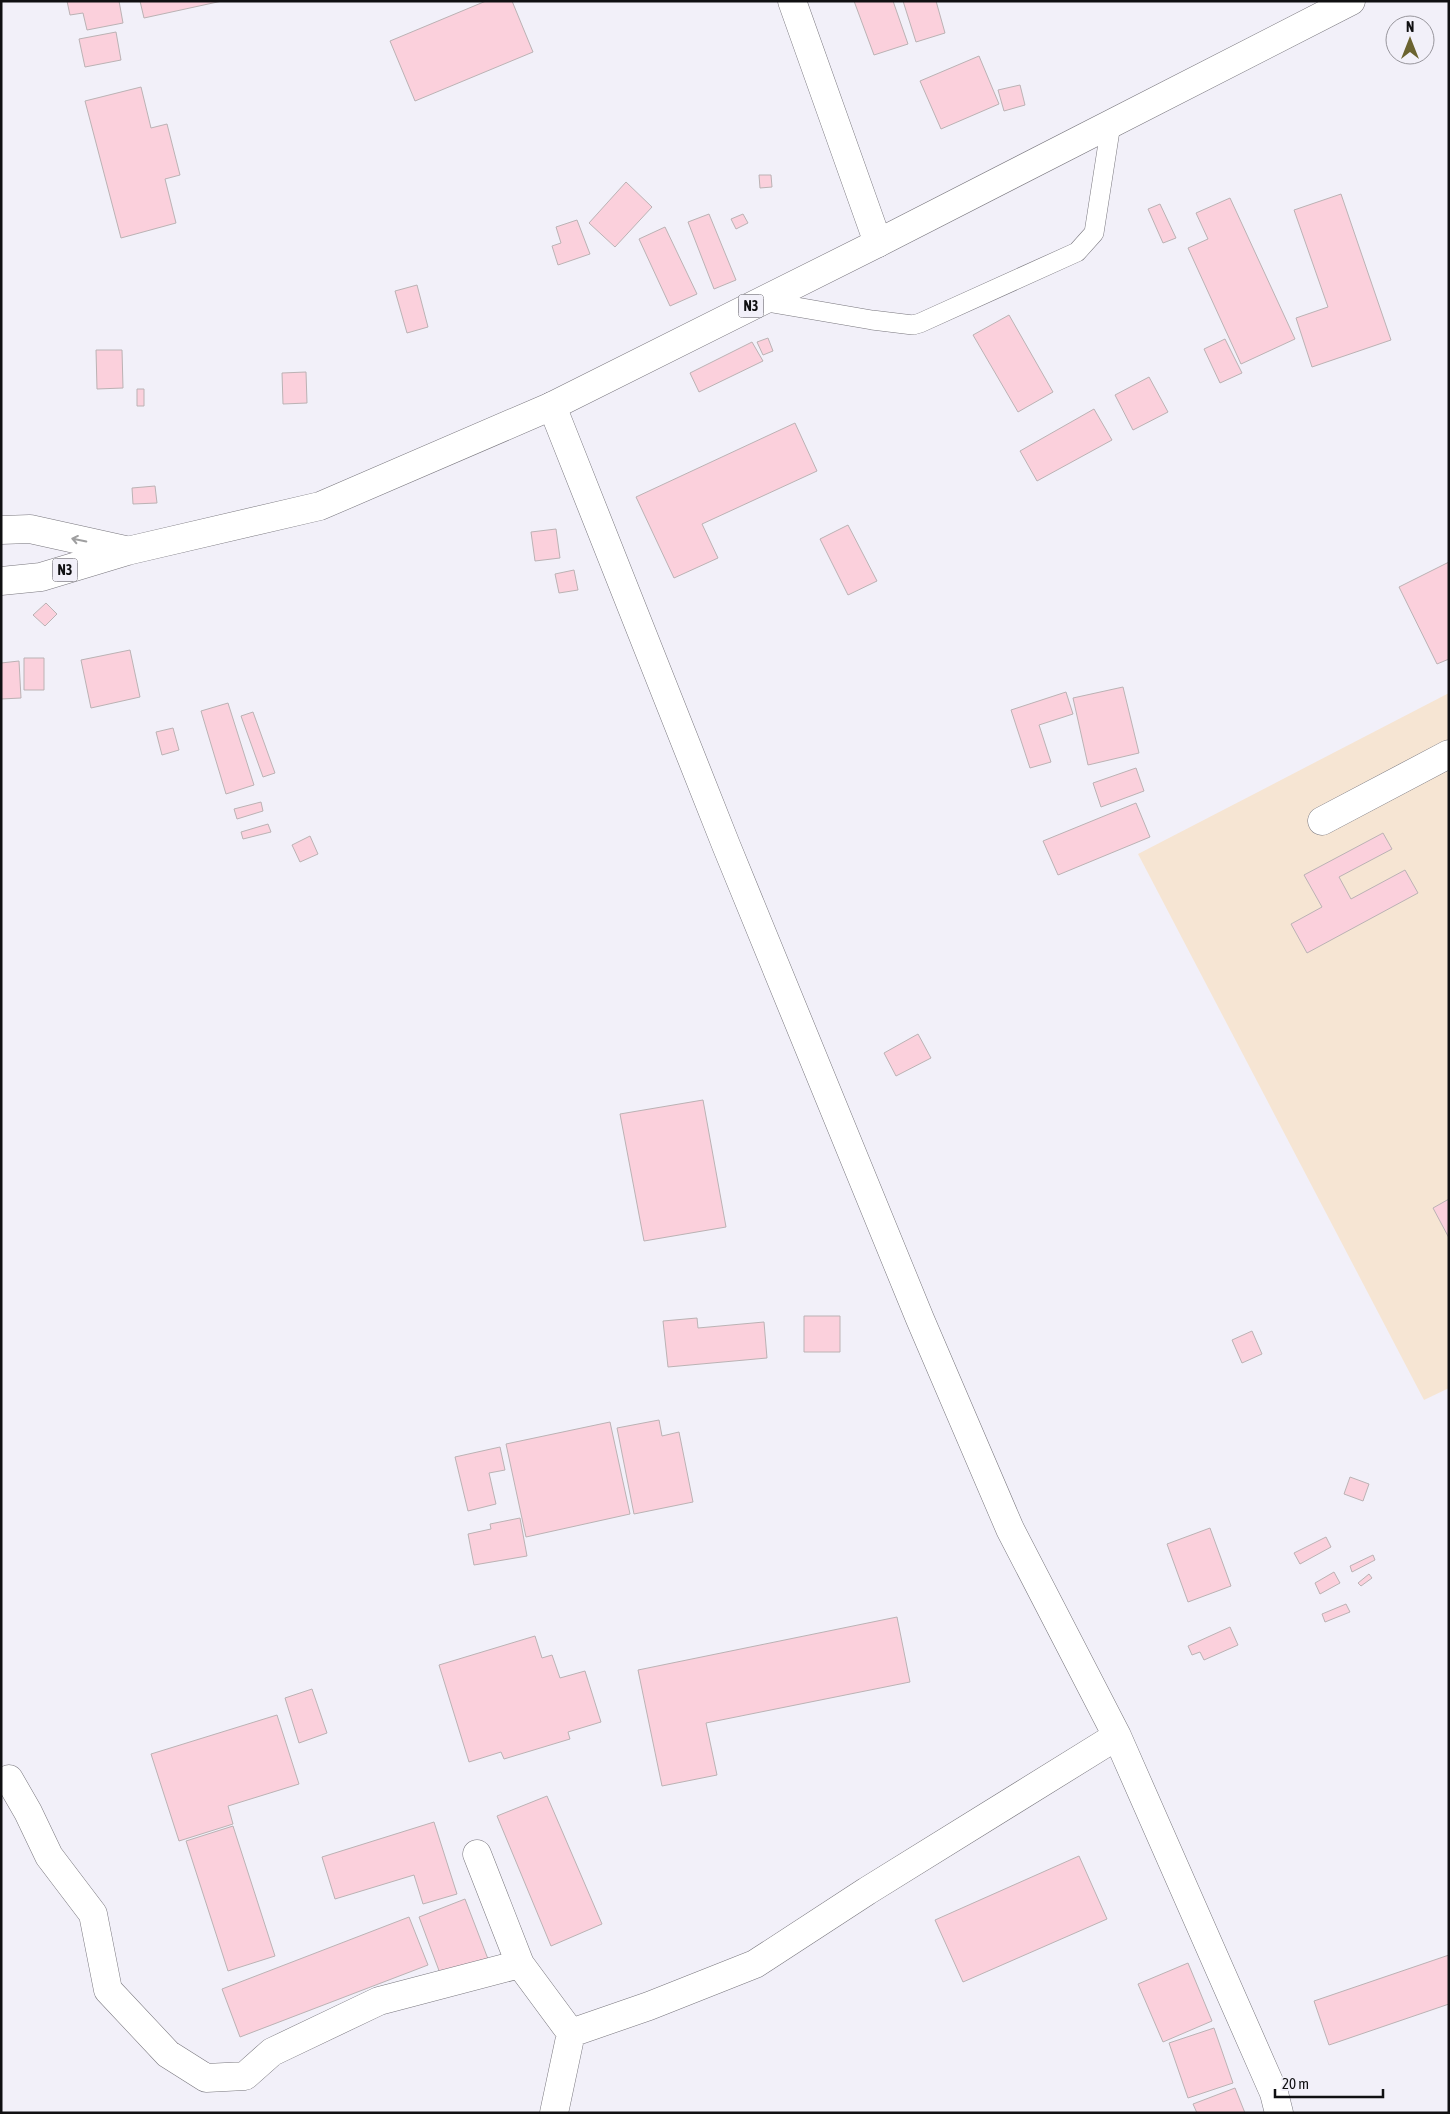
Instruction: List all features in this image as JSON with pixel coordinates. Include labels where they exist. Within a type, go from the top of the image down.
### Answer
[{"type":"street","points":[[792,1],[878,243]]},
{"type":"street","name":"N3","points":[[1,582],[42,577],[127,551],[320,506],[552,406],[878,243],[1352,1]]},
{"type":"street","points":[[552,406],[726,845],[928,1337],[1010,1530],[1117,1736],[1274,2093],[1279,2113]]},
{"type":"street","name":"N3","points":[[1,530],[30,529],[127,551]]},
{"type":"street","points":[[1322,821],[1449,754]]},
{"type":"street","points":[[572,2034],[755,1964],[867,1891],[1117,1736]]},
{"type":"street","points":[[9,1779],[28,1812],[49,1856],[92,1914],[108,1990],[168,2054],[206,2078],[245,2076],[272,2052],[379,2002],[520,1964]]},
{"type":"street","points":[[476,1854],[520,1964],[572,2034],[554,2113]]},
{"type":"lane","points":[[762,301],[872,320],[913,325],[920,324],[1076,252],[1094,233],[1111,124]]},
{"type":"shaded area","points":[[1449,693],[1449,1388],[1424,1400],[1138,854]]},
{"type":"building","points":[[67,1],[119,1],[123,23],[87,30],[83,13],[70,15]]},
{"type":"building","points":[[140,1],[222,1],[144,18]]},
{"type":"building","points":[[486,1],[512,1],[533,52],[415,101],[390,41]]},
{"type":"building","points":[[854,1],[893,1],[908,44],[874,55]]},
{"type":"building","points":[[903,1],[936,1],[945,33],[916,42]]},
{"type":"building","points":[[116,32],[121,60],[85,67],[79,39]]},
{"type":"building","points":[[979,56],[999,104],[941,129],[920,81]]},
{"type":"building","points":[[1020,85],[1025,105],[1004,111],[998,90]]},
{"type":"building","points":[[141,87],[151,128],[167,124],[180,175],[165,179],[176,223],[121,238],[85,101]]},
{"type":"building","points":[[759,175],[771,175],[772,187],[760,188]]},
{"type":"building","points":[[626,182],[652,207],[615,247],[589,223]]},
{"type":"building","points":[[1341,194],[1391,340],[1312,367],[1296,318],[1328,307],[1294,210]]},
{"type":"building","points":[[1230,198],[1295,339],[1241,364],[1188,248],[1208,239],[1196,213]]},
{"type":"building","points":[[1160,204],[1176,238],[1163,243],[1148,209]]},
{"type":"building","points":[[709,214],[736,280],[714,289],[688,222]]},
{"type":"building","points":[[743,214],[748,223],[736,229],[731,219]]},
{"type":"building","points":[[577,220],[590,254],[558,265],[552,246],[561,243],[556,227]]},
{"type":"building","points":[[665,227],[697,294],[670,306],[639,239]]},
{"type":"building","points":[[417,285],[428,327],[407,333],[395,291]]},
{"type":"building","points":[[1009,315],[1053,392],[1018,412],[973,335]]},
{"type":"building","points":[[768,338],[773,351],[763,355],[757,342]]},
{"type":"building","points":[[1225,339],[1242,373],[1220,383],[1204,349]]},
{"type":"building","points":[[752,342],[763,361],[699,392],[690,373]]},
{"type":"building","points":[[96,350],[122,350],[123,388],[97,389]]},
{"type":"building","points":[[306,372],[307,403],[283,404],[282,373]]},
{"type":"building","points":[[1149,377],[1168,412],[1133,430],[1115,395]]},
{"type":"building","points":[[137,389],[144,389],[144,406],[137,406]]},
{"type":"building","points":[[1094,409],[1112,440],[1037,481],[1020,451]]},
{"type":"building","points":[[795,423],[817,471],[702,524],[718,558],[674,578],[636,497]]},
{"type":"building","points":[[155,486],[157,503],[133,504],[132,488]]},
{"type":"building","points":[[848,525],[877,581],[848,595],[820,539]]},
{"type":"building","points":[[556,529],[560,558],[535,561],[531,532]]},
{"type":"building","points":[[1449,562],[1449,659],[1437,664],[1399,587]]},
{"type":"building","points":[[574,570],[578,590],[559,593],[555,574]]},
{"type":"building","points":[[46,603],[57,614],[45,626],[33,615]]},
{"type":"building","points":[[130,650],[140,697],[91,708],[81,660]]},
{"type":"building","points":[[24,658],[44,658],[44,690],[24,690]]},
{"type":"building","points":[[19,661],[21,698],[1,699],[1,663]]},
{"type":"building","points":[[1123,687],[1139,753],[1088,765],[1073,698]]},
{"type":"building","points":[[1066,692],[1073,714],[1039,725],[1051,762],[1030,768],[1011,710]]},
{"type":"building","points":[[228,703],[254,785],[226,794],[201,711]]},
{"type":"building","points":[[253,712],[275,773],[263,777],[241,716]]},
{"type":"building","points":[[173,728],[179,750],[162,755],[156,732]]},
{"type":"building","points":[[1136,768],[1144,791],[1101,807],[1093,783]]},
{"type":"building","points":[[261,802],[263,811],[237,819],[234,809]]},
{"type":"building","points":[[1136,803],[1150,837],[1058,875],[1043,841]]},
{"type":"building","points":[[268,824],[271,832],[243,839],[241,832]]},
{"type":"building","points":[[1383,833],[1392,849],[1339,877],[1351,899],[1405,870],[1418,893],[1307,953],[1291,924],[1322,907],[1304,875]]},
{"type":"building","points":[[310,836],[318,854],[300,862],[292,845]]},
{"type":"building","points":[[918,1034],[931,1058],[896,1076],[884,1053]]},
{"type":"building","points":[[703,1100],[726,1227],[644,1241],[620,1114]]},
{"type":"building","points":[[1449,1199],[1449,1238],[1433,1208]]},
{"type":"building","points":[[804,1316],[840,1316],[840,1352],[804,1352]]},
{"type":"building","points":[[697,1318],[698,1328],[764,1322],[767,1358],[668,1367],[663,1321]]},
{"type":"building","points":[[1252,1331],[1262,1354],[1242,1363],[1232,1340]]},
{"type":"building","points":[[659,1420],[662,1436],[679,1432],[693,1502],[634,1514],[617,1428]]},
{"type":"building","points":[[610,1422],[630,1514],[526,1537],[506,1444]]},
{"type":"building","points":[[500,1447],[505,1470],[489,1473],[496,1504],[468,1511],[455,1457]]},
{"type":"building","points":[[1350,1477],[1369,1484],[1363,1501],[1344,1494]]},
{"type":"building","points":[[520,1518],[527,1556],[474,1565],[468,1534],[491,1529],[490,1524]]},
{"type":"building","points":[[1210,1528],[1231,1586],[1188,1602],[1167,1544]]},
{"type":"building","points":[[1326,1537],[1331,1547],[1300,1564],[1294,1553]]},
{"type":"building","points":[[1373,1555],[1375,1560],[1352,1572],[1350,1566]]},
{"type":"building","points":[[1334,1572],[1340,1583],[1320,1594],[1315,1583]]},
{"type":"building","points":[[1369,1574],[1372,1578],[1361,1586],[1358,1583]]},
{"type":"building","points":[[1346,1604],[1350,1612],[1325,1622],[1322,1614]]},
{"type":"building","points":[[897,1617],[910,1682],[706,1723],[717,1775],[662,1786],[638,1670]]},
{"type":"building","points":[[1230,1627],[1238,1645],[1204,1660],[1200,1652],[1192,1655],[1188,1646]]},
{"type":"building","points":[[535,1636],[542,1658],[552,1655],[560,1678],[585,1671],[601,1722],[568,1732],[570,1739],[504,1759],[501,1752],[469,1762],[439,1665]]},
{"type":"building","points":[[312,1689],[327,1733],[299,1743],[285,1698]]},
{"type":"building","points":[[277,1715],[299,1784],[228,1806],[233,1824],[179,1841],[151,1754]]},
{"type":"building","points":[[547,1796],[602,1924],[551,1946],[497,1816]]},
{"type":"building","points":[[434,1822],[457,1894],[423,1904],[414,1875],[335,1899],[322,1857]]},
{"type":"building","points":[[233,1826],[275,1956],[228,1971],[186,1841]]},
{"type":"building","points":[[1079,1856],[1107,1919],[963,1982],[935,1920]]},
{"type":"building","points":[[465,1899],[488,1959],[441,1976],[419,1917]]},
{"type":"building","points":[[409,1917],[428,1965],[240,2037],[222,1989]]},
{"type":"building","points":[[1449,1955],[1449,2004],[1329,2045],[1314,2001]]},
{"type":"building","points":[[1188,1963],[1212,2021],[1163,2042],[1138,1984]]},
{"type":"building","points":[[1214,2028],[1233,2083],[1188,2098],[1169,2043]]},
{"type":"building","points":[[1235,2088],[1245,2113],[1197,2113],[1193,2104]]}]
